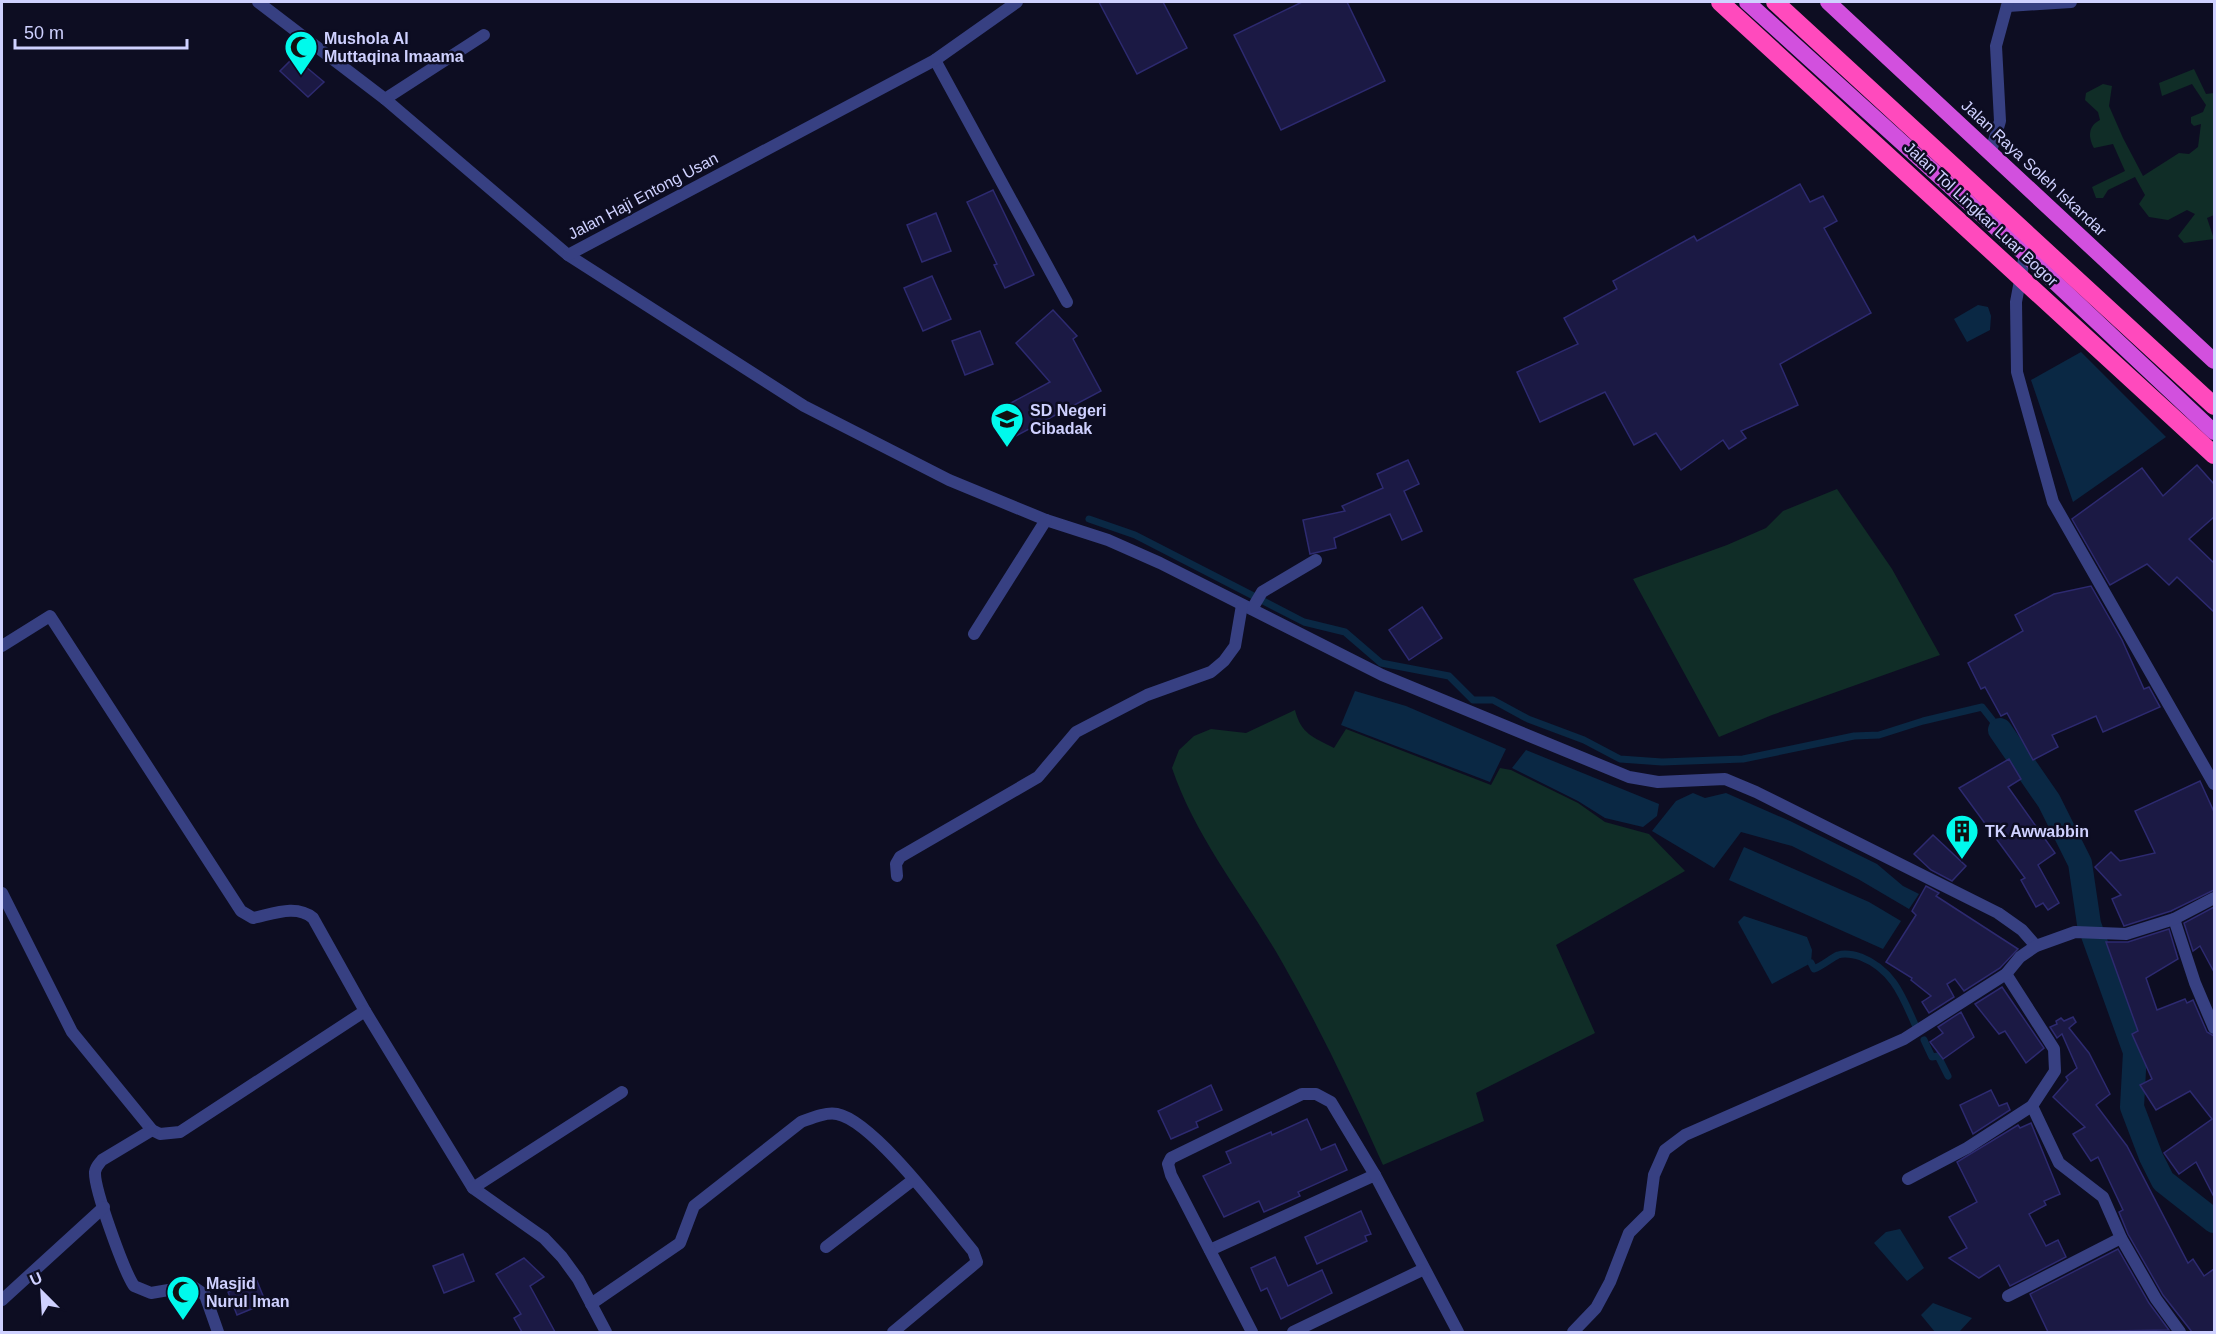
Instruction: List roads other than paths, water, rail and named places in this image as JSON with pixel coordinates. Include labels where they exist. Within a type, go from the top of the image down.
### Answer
[{"type":"highway","name":"Jalan Tol Lingkar Luar Bogor","points":[[1720,2],[2214,455]]},
{"type":"highway","points":[[1747,2],[2025,254],[2214,432]]},
{"type":"highway","name":"Jalan Tol Lingkar Luar Bogor","points":[[1775,2],[2214,406]]},
{"type":"highway","name":"Jalan Raya Soleh Iskandar","points":[[1828,2],[1991,151],[2214,361]]},
{"type":"street","name":"Jalan Haji Entong Usan","points":[[258,2],[385,99],[568,255],[935,60],[1017,2]]},
{"type":"street","points":[[1991,151],[2000,121],[1996,46],[2008,4],[2071,2]]},
{"type":"street","points":[[385,99],[484,35]]},
{"type":"street","points":[[935,60],[1067,302]]},
{"type":"street","points":[[2025,254],[2016,302],[2017,372],[2053,502],[2214,784]]},
{"type":"street","points":[[568,255],[804,406],[949,480],[1046,520],[1108,540],[1250,606],[1382,675],[1629,777],[1658,782],[1725,779],[1756,792],[1998,913],[2022,930],[2036,946]]},
{"type":"street","points":[[974,634],[1046,520]]},
{"type":"street","points":[[897,876],[896,864],[900,857],[1038,777],[1076,732],[1148,694],[1211,672],[1224,661],[1235,645],[1250,606],[1262,592],[1316,560]]},
{"type":"street","points":[[2,646],[50,616],[241,910],[253,918],[294,910],[305,911],[313,918],[365,1011],[473,1188],[544,1238],[567,1264],[606,1332]]},
{"type":"street","points":[[1573,1332],[1596,1308],[1610,1282],[1629,1233],[1649,1213],[1654,1175],[1665,1150],[1685,1135],[1904,1039],[2006,974],[2020,957],[2036,946],[2075,932],[2126,934],[2174,919],[2214,898]]},
{"type":"street","points":[[3,900],[72,1032],[152,1130],[160,1134],[180,1132],[365,1011]]},
{"type":"street","points":[[2174,919],[2195,983],[2214,1028]]},
{"type":"street","points":[[1908,1179],[1967,1148],[2032,1106],[2055,1071],[2054,1049],[2006,974]]},
{"type":"street","points":[[473,1188],[622,1092]]},
{"type":"street","points":[[1252,1332],[1167,1164],[1171,1158],[1302,1094],[1316,1094],[1331,1102],[1375,1175],[1422,1270],[1458,1332]]},
{"type":"street","points":[[2032,1106],[2059,1163],[2103,1197],[2121,1238],[2156,1299],[2180,1332]]},
{"type":"street","points":[[591,1304],[680,1243],[694,1206],[801,1122],[821,1115],[837,1114],[866,1129],[973,1251],[977,1262],[893,1332]]},
{"type":"street","points":[[152,1130],[102,1160],[96,1167],[95,1173],[104,1207],[134,1286],[151,1293],[192,1286],[205,1295],[218,1332]]},
{"type":"street","points":[[1210,1250],[1375,1175]]},
{"type":"street","points":[[826,1247],[913,1180]]},
{"type":"street","points":[[2,1300],[104,1207]]},
{"type":"street","points":[[2008,1296],[2121,1238]]},
{"type":"street","points":[[1293,1332],[1422,1270]]},
{"type":"water","points":[[1978,305],[1988,307],[1991,316],[1990,330],[1967,342],[1954,319]]},
{"type":"water","points":[[2081,352],[2166,437],[2073,502],[2031,380]]},
{"type":"water","points":[[1355,691],[1406,706],[1506,749],[1490,782],[1341,725]]},
{"type":"water","points":[[1526,750],[1659,804],[1657,816],[1643,827],[1605,818],[1578,801],[1512,768]]},
{"type":"water","points":[[1693,793],[1705,798],[1726,793],[1790,821],[1877,864],[1903,886],[1919,894],[1909,909],[1858,879],[1792,846],[1741,832],[1714,868],[1652,831],[1676,801]]},
{"type":"water","points":[[1744,847],[1869,902],[1901,921],[1883,949],[1729,880]]},
{"type":"water","points":[[1744,916],[1807,937],[1812,950],[1811,963],[1772,984],[1738,922]]},
{"type":"water","points":[[1900,1229],[1924,1268],[1907,1281],[1874,1243],[1886,1232]]},
{"type":"water","points":[[1933,1303],[1972,1318],[1959,1332],[1935,1332],[1921,1315]]},
{"type":"waterway","points":[[1089,519],[1135,535],[1304,622],[1345,632],[1381,663],[1449,676],[1473,700],[1493,700],[1528,719],[1584,740],[1620,759],[1662,762],[1743,759],[1854,736],[1879,735],[1923,721],[1982,707],[2000,730]]},
{"type":"waterway","points":[[2000,730],[2049,801],[2080,863],[2089,924],[2135,1052],[2132,1107],[2151,1157],[2163,1181],[2214,1221]]},
{"type":"waterway","points":[[1811,963],[1814,969],[1838,955],[1850,954],[1859,956],[1882,969],[1896,986],[1917,1029]]},
{"type":"waterway","points":[[1924,1040],[1932,1057],[1938,1056],[1948,1076]]},
{"type":"place","name":"Mushola Al Muttaqina Imaama","points":[[301,76]]},
{"type":"place","name":"SD Negeri Cibadak","points":[[1007,448]]},
{"type":"place","name":"TK Awwabbin","points":[[1962,860]]},
{"type":"place","name":"Masjid Nurul Iman","points":[[183,1321]]}]
